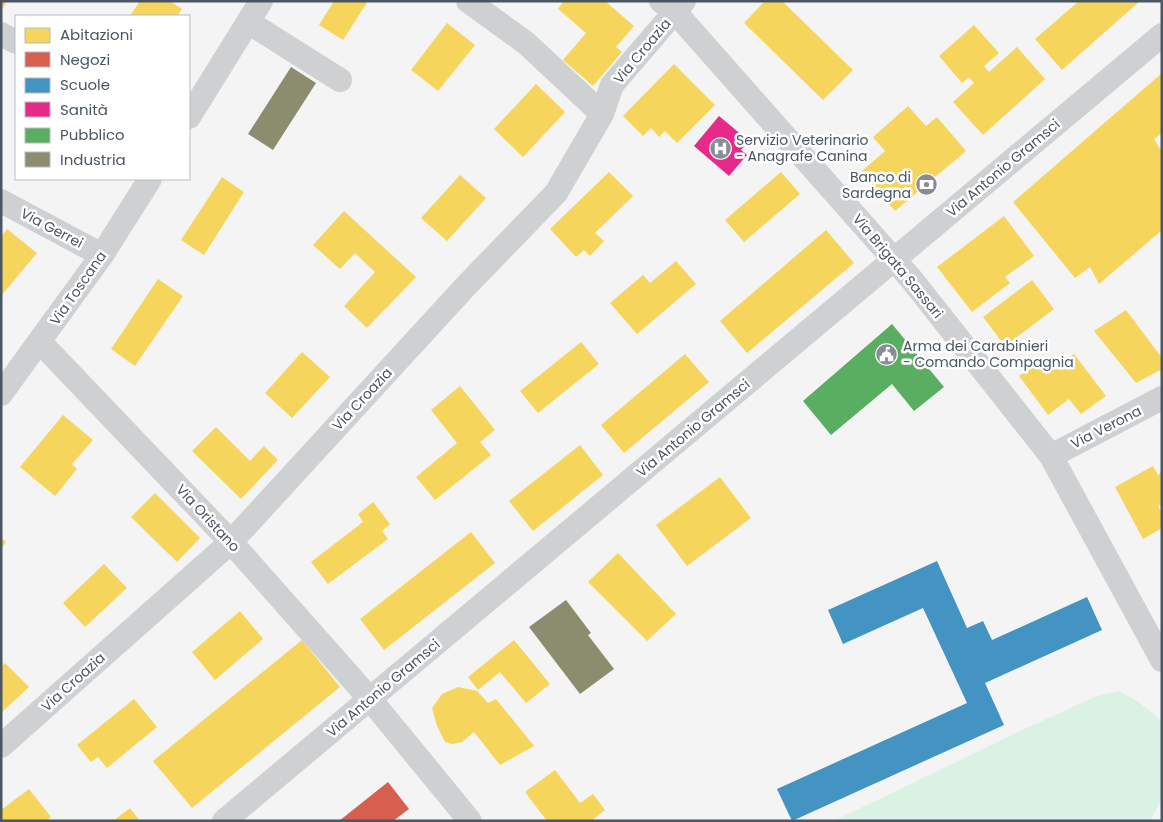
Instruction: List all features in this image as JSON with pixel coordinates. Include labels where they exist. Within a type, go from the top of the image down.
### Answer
[{"type":"street","points":[[468,1],[526,43],[602,114]]},
{"type":"street","name":"Via Croazia","points":[[1,746],[231,542],[465,287],[556,193],[602,114],[612,86],[674,5]]},
{"type":"street","name":"Via Brigata Sassari","points":[[674,5],[912,280],[1050,456],[1162,660]]},
{"type":"street","points":[[190,115],[250,9],[340,80]]},
{"type":"street","points":[[1,34],[15,41]]},
{"type":"street","name":"Via Antonio Gramsci","points":[[224,821],[1162,35]]},
{"type":"street","name":"Via Toscana","points":[[1,394],[102,255],[149,180]]},
{"type":"street","name":"Via Gerrei","points":[[1,200],[102,255]]},
{"type":"street","name":"Via Oristano","points":[[40,342],[231,542],[370,699],[470,821]]},
{"type":"street","name":"Via Verona","points":[[1050,456],[1162,398]]},
{"type":"green space","points":[[1119,691],[1142,705],[1162,722],[1162,798],[1150,821],[834,821],[1018,732],[1097,696]]},
{"type":"building: Abitazioni","points":[[1,1],[7,1],[1,11]]},
{"type":"building: Abitazioni","points":[[140,1],[170,1],[182,9],[178,15],[131,15]]},
{"type":"building: Abitazioni","points":[[334,1],[368,1],[343,40],[319,25]]},
{"type":"building: Abitazioni","points":[[564,1],[605,1],[634,26],[616,47],[622,52],[593,86],[563,60],[586,33],[558,9]]},
{"type":"building: Abitazioni","points":[[765,1],[782,1],[853,70],[823,100],[744,23]]},
{"type":"building: Abitazioni","points":[[1079,1],[1140,1],[1062,70],[1035,39]]},
{"type":"building: Abitazioni","points":[[447,23],[475,45],[438,91],[411,70]]},
{"type":"building: Abitazioni","points":[[974,25],[999,53],[984,66],[989,72],[1017,47],[1045,79],[983,135],[953,102],[974,83],[969,77],[962,83],[939,56]]},
{"type":"building: Abitazioni","points":[[674,64],[715,105],[677,143],[665,131],[659,137],[651,128],[643,136],[623,116]]},
{"type":"building: Abitazioni","points":[[1162,73],[1162,133],[1154,139],[1162,152],[1162,230],[1099,284],[1090,267],[1075,278],[1013,202]]},
{"type":"building: Abitazioni","points":[[536,84],[565,112],[523,157],[494,129]]},
{"type":"building: Abitazioni","points":[[908,106],[926,126],[937,117],[966,151],[895,211],[861,172],[885,151],[873,137]]},
{"type":"building: Abitazioni","points":[[609,172],[633,196],[595,233],[604,241],[590,256],[584,250],[576,257],[550,229]]},
{"type":"building: Abitazioni","points":[[781,172],[800,194],[744,242],[725,220]]},
{"type":"building: Abitazioni","points":[[460,175],[486,198],[447,241],[421,218]]},
{"type":"building: Abitazioni","points":[[222,177],[244,192],[204,255],[181,240]]},
{"type":"building: Abitazioni","points":[[344,211],[416,277],[367,328],[344,306],[375,272],[355,253],[340,269],[313,245]]},
{"type":"building: Abitazioni","points":[[1004,216],[1034,256],[1005,277],[1010,283],[972,312],[937,267]]},
{"type":"building: Abitazioni","points":[[7,229],[37,253],[1,296],[1,237]]},
{"type":"building: Abitazioni","points":[[826,230],[854,263],[747,353],[720,321]]},
{"type":"building: Abitazioni","points":[[676,261],[696,284],[637,334],[610,303],[643,275],[650,283]]},
{"type":"building: Abitazioni","points":[[158,279],[183,296],[135,366],[111,349]]},
{"type":"building: Abitazioni","points":[[1032,280],[1054,309],[1005,346],[983,317]]},
{"type":"building: Abitazioni","points":[[1126,310],[1162,358],[1162,369],[1136,383],[1094,331]]},
{"type":"building: Abitazioni","points":[[581,342],[599,364],[538,413],[520,391]]},
{"type":"building: Abitazioni","points":[[302,352],[330,377],[292,418],[265,393]]},
{"type":"building: Abitazioni","points":[[685,354],[709,382],[624,453],[601,425]]},
{"type":"building: Abitazioni","points":[[1074,354],[1106,396],[1081,414],[1069,399],[1048,415],[1019,376],[1045,357],[1054,368]]},
{"type":"building: Abitazioni","points":[[460,386],[495,430],[480,442],[491,455],[435,500],[416,477],[457,443],[431,410]]},
{"type":"building: Abitazioni","points":[[63,415],[93,440],[72,464],[77,469],[55,496],[20,467]]},
{"type":"building: Abitazioni","points":[[216,427],[250,461],[264,446],[278,460],[241,499],[192,451]]},
{"type":"building: Abitazioni","points":[[580,445],[603,475],[533,531],[509,501]]},
{"type":"building: Abitazioni","points":[[1153,466],[1158,475],[1162,472],[1162,504],[1158,506],[1162,513],[1162,528],[1143,539],[1115,487]]},
{"type":"building: Abitazioni","points":[[720,477],[751,518],[687,566],[656,525]]},
{"type":"building: Abitazioni","points":[[155,493],[200,538],[177,562],[131,517]]},
{"type":"building: Abitazioni","points":[[373,502],[390,524],[382,531],[388,539],[328,584],[311,562],[363,522],[358,514]]},
{"type":"building: Abitazioni","points":[[471,532],[495,563],[384,650],[360,619]]},
{"type":"building: Abitazioni","points":[[1,538],[6,542],[1,549]]},
{"type":"building: Abitazioni","points":[[618,553],[676,614],[647,641],[588,582]]},
{"type":"building: Abitazioni","points":[[104,564],[127,588],[85,627],[63,603]]},
{"type":"building: Abitazioni","points":[[240,611],[263,639],[215,680],[192,652]]},
{"type":"building: Abitazioni","points":[[302,640],[340,687],[192,808],[153,761]]},
{"type":"building: Abitazioni","points":[[514,640],[550,684],[526,703],[500,672],[478,690],[468,677]]},
{"type":"building: Abitazioni","points":[[5,663],[29,687],[1,713],[1,667]]},
{"type":"building: Abitazioni","points":[[458,687],[477,691],[488,703],[496,699],[534,746],[500,765],[474,732],[462,742],[452,744],[445,742],[437,726],[432,708],[442,694]]},
{"type":"building: Abitazioni","points":[[134,699],[157,727],[107,768],[98,757],[91,762],[77,745]]},
{"type":"building: Abitazioni","points":[[555,770],[580,803],[593,794],[605,810],[591,821],[547,821],[525,792]]},
{"type":"building: Abitazioni","points":[[29,789],[51,817],[46,821],[1,821],[1,810]]},
{"type":"building: Abitazioni","points":[[130,808],[140,821],[113,821]]},
{"type":"building: Negozi","points":[[388,782],[409,809],[393,821],[339,821]]},
{"type":"building: Scuole","points":[[937,561],[967,628],[983,621],[992,640],[1087,597],[1102,630],[985,683],[1004,725],[792,821],[777,789],[967,703],[923,608],[843,644],[828,610]]},
{"type":"building: Sanità","name":"Servizio Veterinario - Anagrafe Canina","points":[[719,116],[749,141],[741,150],[747,155],[729,176],[694,146]]},
{"type":"building: Pubblico","name":"Arma dei Carabinieri - Comando Compagnia","points":[[892,324],[944,387],[914,411],[892,384],[831,435],[803,401]]},
{"type":"building: Industria","points":[[291,67],[316,83],[273,150],[248,134]]},
{"type":"building: Industria","points":[[566,600],[591,633],[588,635],[614,669],[580,694],[529,627]]},
{"type":"place","name":"Servizio Veterinario - Anagrafe Canina","points":[[720,148]]},
{"type":"place","name":"Banco di Sardegna","points":[[927,185]]},
{"type":"place","name":"Arma dei Carabinieri - Comando Compagnia","points":[[887,354]]}]
